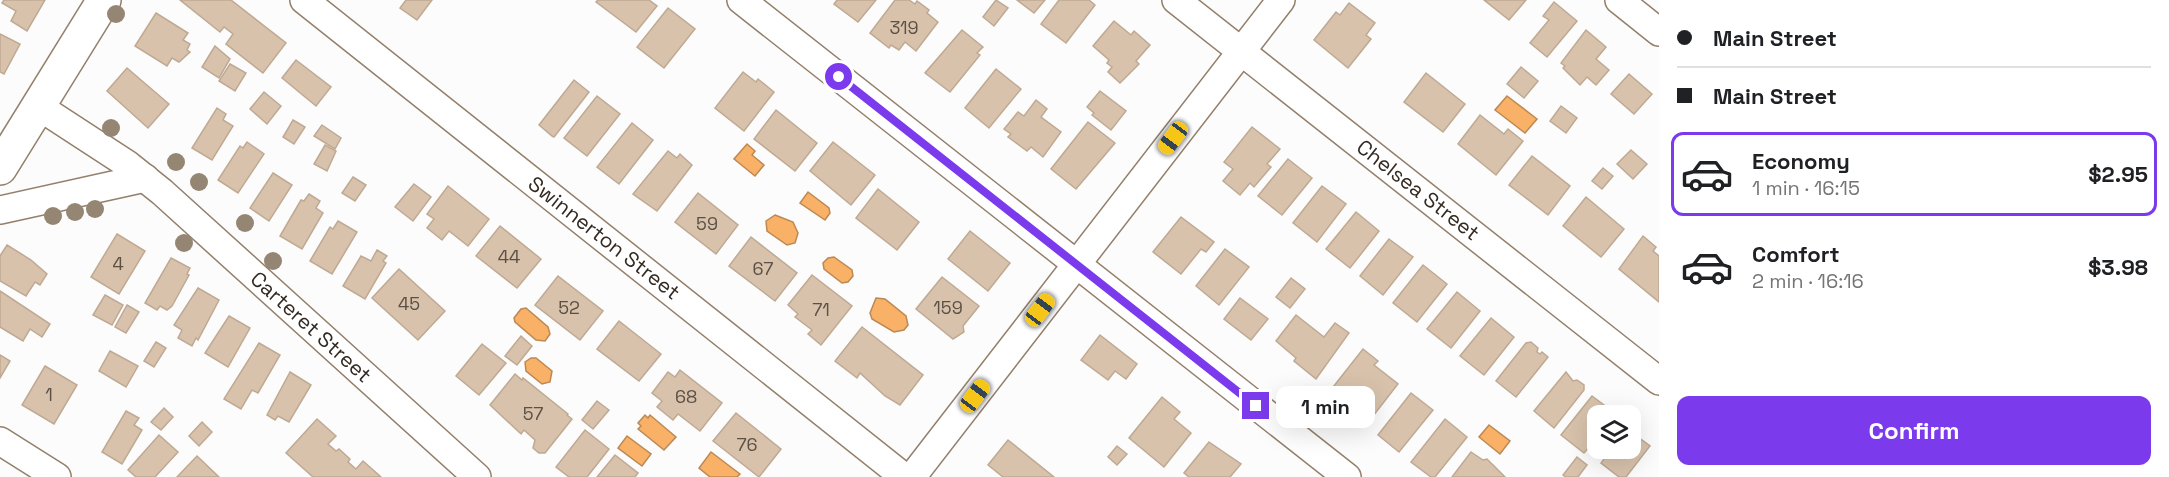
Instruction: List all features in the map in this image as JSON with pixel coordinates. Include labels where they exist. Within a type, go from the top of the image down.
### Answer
[{"type":"street","points":[[0,168],[104,0]]},
{"type":"street","name":"Swinnerton Street","points":[[304,0],[904,477]]},
{"type":"street","points":[[741,0],[1347,477]]},
{"type":"street","name":"Chelsea Street","points":[[1176,0],[1659,381]]},
{"type":"street","points":[[912,477],[1281,0]]},
{"type":"street","points":[[1619,0],[1659,32]]},
{"type":"street","name":"Carteret Street","points":[[38,106],[145,178],[477,477]]},
{"type":"street","points":[[0,210],[145,178]]},
{"type":"street","points":[[0,441],[57,477]]},
{"type":"shaded area","points":[[1507,96],[1537,119],[1525,133],[1495,110]]},
{"type":"shaded area","points":[[747,144],[755,151],[752,155],[764,165],[755,176],[734,159]]},
{"type":"shaded area","points":[[808,192],[829,208],[830,213],[825,220],[800,203]]},
{"type":"shaded area","points":[[775,215],[793,222],[798,233],[795,243],[787,245],[767,231],[766,221]]},
{"type":"shaded area","points":[[834,257],[852,270],[853,276],[848,282],[842,283],[824,269],[823,263],[828,258]]},
{"type":"shaded area","points":[[876,298],[885,299],[906,316],[908,325],[904,330],[894,332],[872,319],[870,313]]},
{"type":"shaded area","points":[[526,308],[548,327],[550,334],[545,341],[536,340],[515,322],[514,318],[521,309]]},
{"type":"shaded area","points":[[536,358],[552,371],[550,382],[542,384],[526,371],[525,362]]},
{"type":"shaded area","points":[[645,415],[648,418],[650,415],[676,437],[664,450],[638,429],[641,426],[638,423]]},
{"type":"shaded area","points":[[1489,425],[1510,441],[1500,454],[1479,437]]},
{"type":"shaded area","points":[[627,436],[651,454],[642,466],[618,448]]},
{"type":"shaded area","points":[[711,452],[740,474],[737,477],[710,477],[699,468]]},
{"type":"building","points":[[4,0],[45,0],[27,31],[11,21],[16,11],[2,3]]},
{"type":"building","points":[[180,0],[231,0],[286,43],[263,73],[226,44],[233,34],[224,27],[220,32]]},
{"type":"building","points":[[406,0],[432,0],[417,20],[400,8]]},
{"type":"building","points":[[598,0],[649,0],[657,6],[636,32],[596,2]]},
{"type":"building","points":[[837,0],[876,0],[858,22],[834,4]]},
{"type":"building","points":[[895,0],[909,0],[915,4],[917,1],[929,10],[927,13],[938,22],[916,51],[905,42],[899,50],[891,45],[889,48],[870,33]]},
{"type":"building","points":[[996,0],[1008,8],[994,26],[983,17]]},
{"type":"building","points":[[1017,0],[1045,0],[1034,13]]},
{"type":"building","points":[[1059,0],[1089,0],[1095,5],[1066,43],[1041,24]]},
{"type":"building","points":[[1484,0],[1526,0],[1509,20]]},
{"type":"building","points":[[1554,2],[1577,21],[1547,57],[1530,43],[1549,20],[1543,16]]},
{"type":"building","points":[[1349,3],[1375,23],[1366,35],[1371,39],[1348,68],[1314,40],[1336,12],[1340,15]]},
{"type":"building","points":[[668,8],[695,29],[664,68],[637,47]]},
{"type":"building","points":[[156,13],[188,33],[183,40],[190,44],[187,50],[190,52],[179,62],[172,58],[167,66],[135,46]]},
{"type":"building","points":[[1114,21],[1131,35],[1134,31],[1150,45],[1136,61],[1139,64],[1120,83],[1108,72],[1112,67],[1107,63],[1109,60],[1093,46]]},
{"type":"building","points":[[962,30],[983,47],[977,53],[980,55],[950,92],[925,73]]},
{"type":"building","points":[[1586,30],[1606,47],[1596,59],[1609,70],[1596,85],[1587,77],[1580,85],[1561,63]]},
{"type":"building","points":[[0,34],[20,44],[4,74],[0,72]]},
{"type":"building","points":[[215,46],[230,59],[219,78],[202,67]]},
{"type":"building","points":[[296,60],[331,87],[316,106],[282,78]]},
{"type":"building","points":[[230,64],[246,73],[235,91],[219,81]]},
{"type":"building","points":[[1521,67],[1538,81],[1524,98],[1507,84]]},
{"type":"building","points":[[127,68],[169,104],[148,128],[107,91]]},
{"type":"building","points":[[996,69],[1021,89],[989,128],[965,108]]},
{"type":"building","points":[[743,72],[756,82],[758,79],[774,92],[744,131],[715,108]]},
{"type":"building","points":[[1426,73],[1465,104],[1443,132],[1404,102]]},
{"type":"building","points":[[1629,74],[1652,94],[1634,114],[1611,94]]},
{"type":"building","points":[[574,80],[589,92],[554,137],[539,125]]},
{"type":"building","points":[[1100,91],[1126,111],[1111,130],[1092,115],[1094,113],[1087,107]]},
{"type":"building","points":[[264,92],[281,106],[267,124],[250,109]]},
{"type":"building","points":[[597,96],[620,114],[587,156],[564,138]]},
{"type":"building","points":[[1036,100],[1047,109],[1041,117],[1061,132],[1043,157],[1031,147],[1027,151],[1008,137],[1011,134],[1004,129],[1018,112],[1024,116]]},
{"type":"building","points":[[1561,106],[1577,118],[1566,133],[1550,121]]},
{"type":"building","points":[[217,108],[226,114],[223,120],[233,126],[212,160],[192,148]]},
{"type":"building","points":[[776,110],[817,143],[795,171],[754,139]]},
{"type":"building","points":[[1480,115],[1504,134],[1508,129],[1523,141],[1496,175],[1458,144]]},
{"type":"building","points":[[293,120],[305,127],[294,144],[283,137]]},
{"type":"building","points":[[1088,122],[1115,143],[1076,189],[1051,169]]},
{"type":"building","points":[[632,123],[653,140],[619,184],[597,167]]},
{"type":"building","points":[[322,125],[341,138],[335,149],[314,136]]},
{"type":"building","points":[[1252,127],[1280,149],[1267,164],[1271,167],[1254,187],[1250,183],[1240,195],[1223,181],[1233,169],[1224,162]]},
{"type":"building","points":[[247,142],[264,154],[238,193],[218,180],[240,146],[243,148]]},
{"type":"building","points":[[833,142],[875,175],[851,205],[810,171]]},
{"type":"building","points":[[325,145],[336,151],[327,171],[314,164]]},
{"type":"building","points":[[1631,150],[1647,164],[1633,179],[1617,164]]},
{"type":"building","points":[[668,151],[677,158],[680,154],[692,165],[657,211],[633,194]]},
{"type":"building","points":[[1532,156],[1570,186],[1548,215],[1509,185]]},
{"type":"building","points":[[1288,159],[1312,178],[1282,215],[1258,196]]},
{"type":"building","points":[[1603,168],[1613,176],[1602,189],[1592,181]]},
{"type":"building","points":[[273,173],[292,185],[269,221],[250,208]]},
{"type":"building","points":[[353,177],[366,185],[355,201],[342,193]]},
{"type":"building","points":[[414,184],[431,197],[413,221],[395,207]]},
{"type":"building","points":[[448,186],[489,219],[468,246],[449,231],[442,240],[427,228],[434,219],[427,214]]},
{"type":"building","points":[[1322,186],[1346,204],[1317,242],[1293,223]]},
{"type":"building","points":[[878,189],[919,222],[897,250],[856,218]]},
{"type":"building","points":[[698,193],[738,225],[716,254],[675,222]]},
{"type":"building","points":[[309,194],[320,201],[316,208],[323,213],[302,249],[280,236],[301,200],[304,201]]},
{"type":"building","points":[[1586,197],[1624,229],[1601,257],[1563,226]]},
{"type":"building","points":[[1356,212],[1379,231],[1350,268],[1326,249]]},
{"type":"building","points":[[1181,217],[1214,242],[1206,252],[1201,249],[1181,274],[1153,252]]},
{"type":"building","points":[[338,221],[357,232],[332,274],[310,261],[330,227],[333,229]]},
{"type":"building","points":[[500,226],[541,259],[517,288],[476,256]]},
{"type":"building","points":[[970,231],[1010,263],[988,291],[948,259]]},
{"type":"building","points":[[117,234],[145,251],[119,294],[91,277]]},
{"type":"building","points":[[1643,236],[1656,247],[1653,251],[1659,256],[1659,302],[1619,269]]},
{"type":"building","points":[[751,237],[797,273],[775,301],[729,266]]},
{"type":"building","points":[[1389,239],[1413,257],[1383,295],[1360,276]]},
{"type":"building","points":[[7,245],[31,260],[47,274],[40,285],[35,282],[26,296],[0,281],[0,256]]},
{"type":"building","points":[[1225,249],[1249,267],[1219,305],[1196,286]]},
{"type":"building","points":[[377,250],[387,256],[383,261],[386,263],[365,299],[343,286],[361,256],[371,261]]},
{"type":"building","points":[[171,258],[190,268],[187,274],[189,275],[172,306],[167,310],[160,306],[157,310],[145,303]]},
{"type":"building","points":[[1423,265],[1447,284],[1417,322],[1393,303]]},
{"type":"building","points":[[399,269],[445,311],[418,340],[372,298]]},
{"type":"building","points":[[812,275],[852,306],[821,345],[808,334],[812,330],[795,317],[798,314],[788,305]]},
{"type":"building","points":[[558,276],[603,311],[580,340],[535,305]]},
{"type":"building","points":[[942,277],[979,306],[963,326],[964,332],[953,339],[916,309]]},
{"type":"building","points":[[1291,278],[1305,289],[1290,308],[1276,297]]},
{"type":"building","points":[[198,288],[219,300],[198,340],[196,338],[192,346],[178,338],[182,330],[174,325]]},
{"type":"building","points":[[0,291],[50,324],[42,337],[30,329],[23,341],[0,327]]},
{"type":"building","points":[[1457,292],[1480,311],[1451,348],[1427,329]]},
{"type":"building","points":[[105,295],[123,305],[112,325],[93,315]]},
{"type":"building","points":[[1240,298],[1268,319],[1251,340],[1224,319]]},
{"type":"building","points":[[127,305],[139,312],[126,333],[115,327]]},
{"type":"building","points":[[1296,315],[1324,337],[1335,323],[1349,333],[1316,379],[1294,361],[1296,358],[1276,341]]},
{"type":"building","points":[[229,316],[250,328],[228,367],[205,353]]},
{"type":"building","points":[[1491,318],[1514,337],[1484,375],[1460,356]]},
{"type":"building","points":[[619,321],[661,354],[639,381],[597,349]]},
{"type":"building","points":[[862,327],[923,375],[900,405],[885,396],[860,373],[857,378],[835,361]]},
{"type":"building","points":[[1100,335],[1137,364],[1126,379],[1115,371],[1108,380],[1081,360]]},
{"type":"building","points":[[521,336],[532,346],[517,365],[505,356]]},
{"type":"building","points":[[156,342],[166,348],[154,367],[144,361]]},
{"type":"building","points":[[1531,342],[1538,348],[1537,352],[1540,354],[1542,352],[1548,357],[1516,397],[1496,381],[1526,343]]},
{"type":"building","points":[[259,343],[280,355],[258,393],[252,390],[241,409],[224,399]]},
{"type":"building","points":[[482,344],[506,363],[479,395],[456,376]]},
{"type":"building","points":[[1363,349],[1378,361],[1374,365],[1398,384],[1370,420],[1342,397],[1340,399],[1330,391]]},
{"type":"building","points":[[110,351],[138,366],[126,387],[99,371]]},
{"type":"building","points":[[0,355],[10,361],[0,378]]},
{"type":"building","points":[[45,366],[77,385],[54,424],[22,405]]},
{"type":"building","points":[[680,370],[722,403],[700,431],[678,414],[673,420],[657,407],[662,401],[652,393],[668,372],[675,377]]},
{"type":"building","points":[[290,372],[311,385],[289,422],[278,416],[275,420],[267,415]]},
{"type":"building","points":[[1566,372],[1573,381],[1577,380],[1584,385],[1584,390],[1554,428],[1534,411]]},
{"type":"building","points":[[515,374],[522,380],[523,378],[572,419],[545,453],[539,453],[533,448],[535,440],[524,430],[521,434],[490,405]]},
{"type":"building","points":[[1411,393],[1433,410],[1399,452],[1378,435]]},
{"type":"building","points":[[1592,396],[1604,405],[1587,405],[1587,450],[1584,453],[1561,435]]},
{"type":"building","points":[[1162,397],[1180,412],[1174,419],[1191,433],[1164,467],[1129,438]]},
{"type":"building","points":[[597,401],[609,410],[593,429],[582,420]]},
{"type":"building","points":[[164,408],[173,417],[161,430],[151,422]]},
{"type":"building","points":[[126,411],[139,418],[134,425],[142,430],[122,464],[102,452]]},
{"type":"building","points":[[736,413],[781,449],[759,477],[713,441]]},
{"type":"building","points":[[317,419],[336,436],[328,444],[336,451],[339,449],[350,459],[348,462],[356,469],[363,461],[381,477],[313,477],[286,453]]},
{"type":"building","points":[[1445,419],[1467,437],[1435,477],[1431,477],[1411,462]]},
{"type":"building","points":[[202,422],[212,432],[199,446],[189,436]]},
{"type":"building","points":[[585,430],[609,449],[587,477],[569,477],[556,467]]},
{"type":"building","points":[[159,435],[178,452],[155,477],[136,477],[128,470]]},
{"type":"building","points":[[1641,439],[1650,446],[1641,458]]},
{"type":"building","points":[[1008,440],[1054,477],[1003,477],[988,465]]},
{"type":"building","points":[[1209,442],[1241,464],[1230,477],[1189,477],[1184,473]]},
{"type":"building","points":[[1117,446],[1127,454],[1117,465],[1108,457]]},
{"type":"building","points":[[1471,452],[1483,460],[1487,459],[1505,477],[1452,477]]},
{"type":"building","points":[[615,455],[638,473],[635,477],[597,477]]},
{"type":"building","points":[[197,456],[219,477],[177,477]]},
{"type":"building","points":[[1577,457],[1587,465],[1578,477],[1566,477],[1563,475]]},
{"type":"building","points":[[1604,459],[1640,459],[1626,477],[1619,477],[1601,463]]},
{"type":"route","points":[[839,77],[1256,406]]}]
